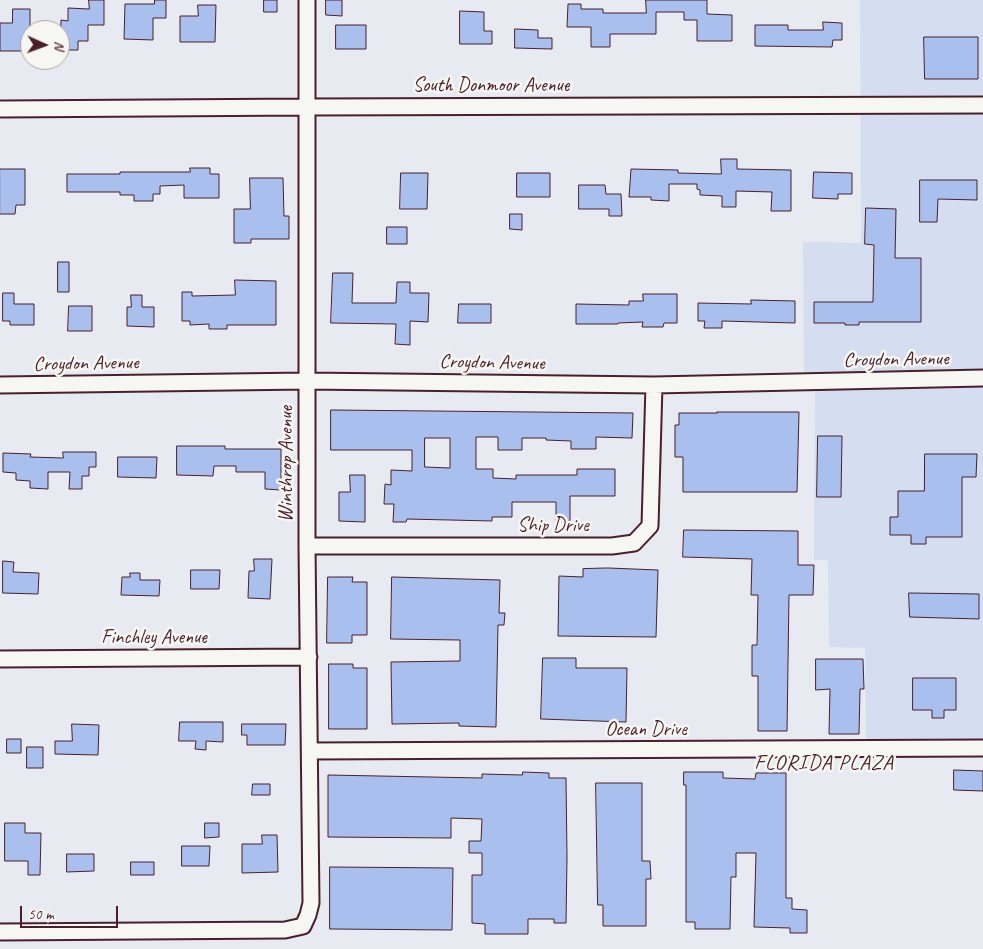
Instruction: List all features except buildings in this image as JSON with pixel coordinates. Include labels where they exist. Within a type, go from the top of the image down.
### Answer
[{"type":"street","name":"Winthrop Avenue","points":[[0,932],[285,930],[303,926],[308,915],[311,903],[307,546],[307,0]]},
{"type":"street","name":"South Donmoor Avenue","points":[[0,109],[983,106]]},
{"type":"street","name":"Croydon Avenue","points":[[0,385],[307,380],[654,385],[983,378]]},
{"type":"street","name":"Ship Drive","points":[[307,546],[612,546],[634,543],[650,526],[654,385]]},
{"type":"street","name":"Finchley Avenue","points":[[0,659],[309,657]]},
{"type":"street","name":"Ocean Drive","points":[[310,751],[983,748]]},
{"type":"shaded area","points":[[860,0],[983,0],[983,374],[804,372],[803,242],[861,243]]},
{"type":"shaded area","points":[[815,387],[983,387],[983,742],[866,743],[865,648],[829,647],[828,560],[814,560]]},
{"type":"district","name":"FLORIDA PLAZA","points":[[824,763]]}]
